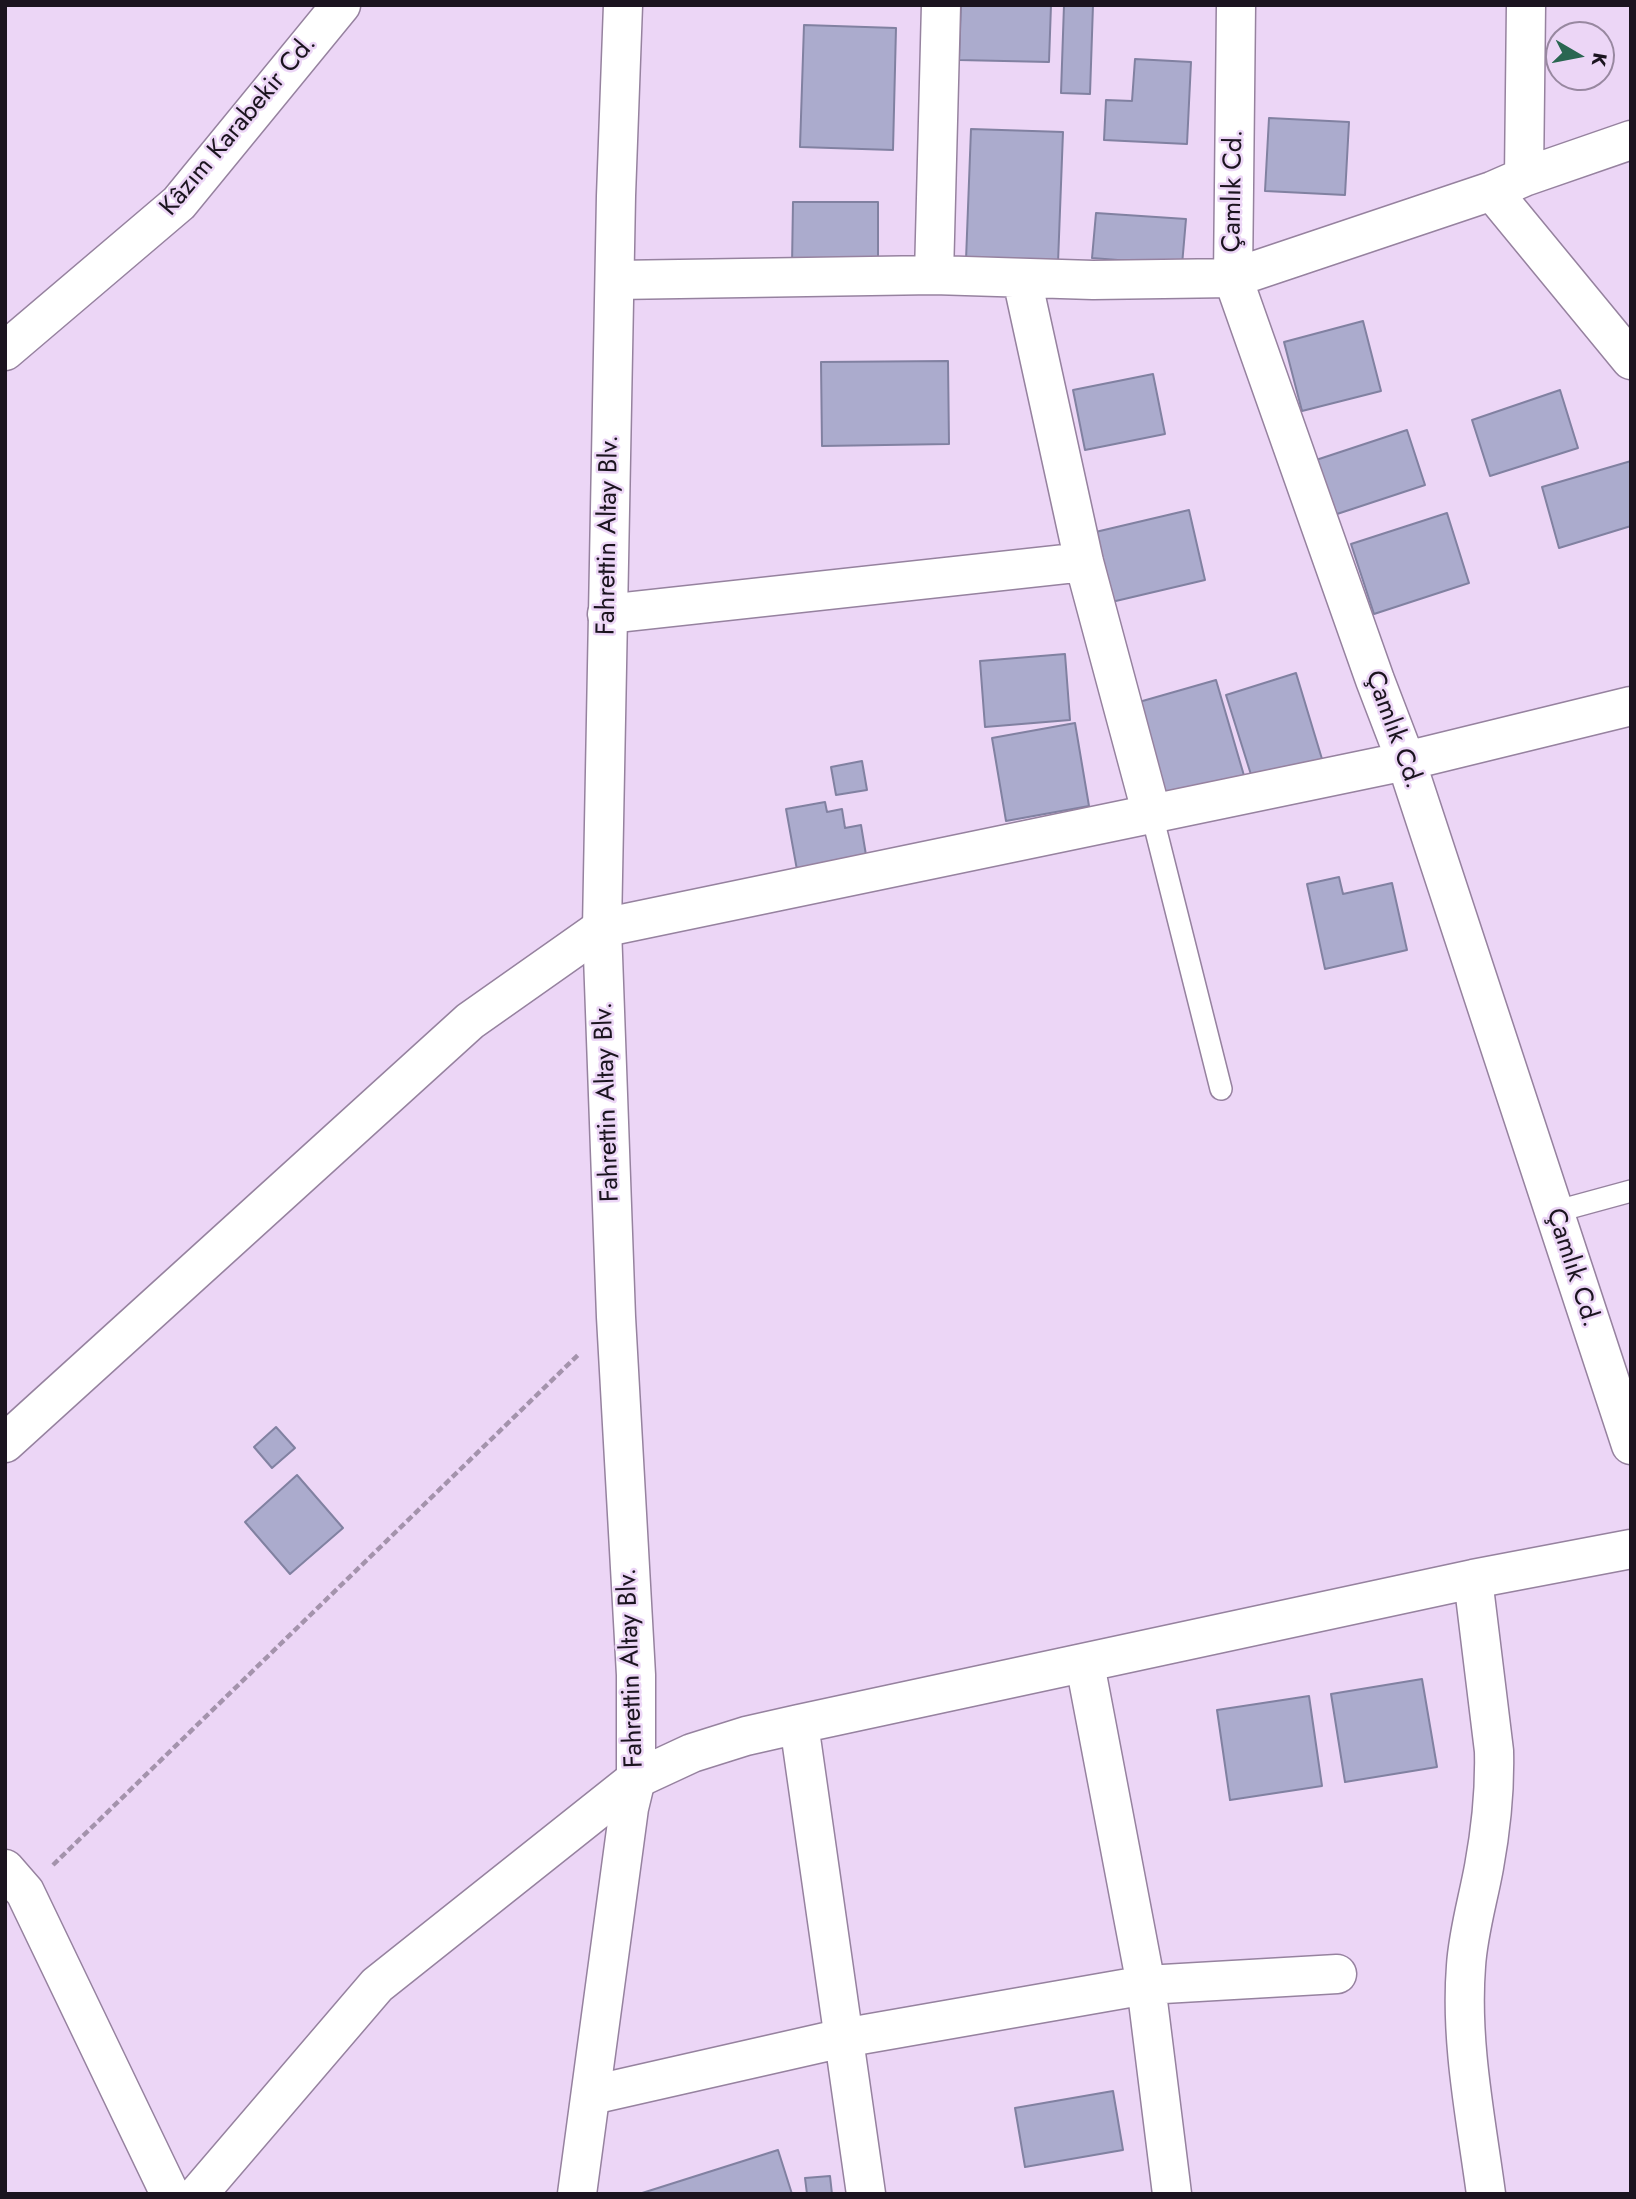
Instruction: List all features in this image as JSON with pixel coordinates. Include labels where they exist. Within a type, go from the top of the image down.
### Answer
[{"type":"street","name":"Kâzım Karabekir Cd.","points":[[5,351],[180,203],[341,5]]},
{"type":"street","name":"Fahrettin Altay Blv.","points":[[577,2194],[629,1808],[636,1780],[636,1675],[616,1317],[602,928],[616,196],[623,5]]},
{"type":"street","points":[[934,275],[941,5]]},
{"type":"street","name":"Çamlık Cd.","points":[[1236,5],[1233,278],[1406,761],[1631,1445]]},
{"type":"street","points":[[1526,5],[1508,184],[1631,360]]},
{"type":"street","points":[[616,280],[934,275],[1022,279],[1233,278],[1631,140]]},
{"type":"street","points":[[1022,279],[1084,562],[1152,815]]},
{"type":"street","points":[[607,614],[1084,562]]},
{"type":"street","points":[[5,1443],[470,1021],[602,928],[1406,761],[1631,706]]},
{"type":"street","points":[[198,2194],[377,1985],[636,1780],[692,1753],[746,1736],[799,1724],[1473,1579],[1631,1549]]},
{"type":"street","points":[[1473,1579],[1494,1776],[1485,1857],[1470,1930],[1464,1996],[1465,2027],[1486,2194]]},
{"type":"street","points":[[1085,1664],[1146,1985],[1172,2194]]},
{"type":"street","points":[[799,1724],[866,2194]]},
{"type":"street","points":[[15,1881],[170,2194]]},
{"type":"street","points":[[592,2095],[843,2038],[1146,1985],[1337,1974]]},
{"type":"lane","points":[[1152,815],[1220,1089]]},
{"type":"lane","points":[[1554,1212],[1631,1191]]},
{"type":"path","points":[[15,1881],[616,1317]]},
{"type":"building","points":[[961,5],[1051,5],[1049,62],[959,60]]},
{"type":"building","points":[[1064,5],[1093,5],[1090,94],[1061,93]]},
{"type":"building","points":[[804,25],[896,28],[893,150],[800,147]]},
{"type":"building","points":[[1135,59],[1191,62],[1187,144],[1104,140],[1106,100],[1132,101]]},
{"type":"building","points":[[1269,118],[1349,122],[1345,195],[1265,191]]},
{"type":"building","points":[[971,129],[1063,132],[1058,263],[966,260]]},
{"type":"building","points":[[793,202],[878,202],[878,266],[792,266]]},
{"type":"building","points":[[1096,213],[1186,219],[1182,265],[1092,258]]},
{"type":"building","points":[[1363,321],[1381,391],[1302,411],[1284,342]]},
{"type":"building","points":[[948,361],[949,444],[822,446],[821,362]]},
{"type":"building","points":[[1153,374],[1165,434],[1085,450],[1073,390]]},
{"type":"building","points":[[1560,390],[1578,448],[1490,476],[1472,420]]},
{"type":"building","points":[[1407,430],[1425,485],[1334,515],[1316,460]]},
{"type":"building","points":[[1631,461],[1631,526],[1559,548],[1542,487]]},
{"type":"building","points":[[1189,510],[1205,580],[1103,604],[1087,534]]},
{"type":"building","points":[[1447,513],[1469,583],[1374,614],[1351,544]]},
{"type":"building","points":[[1065,654],[1070,720],[985,727],[980,661]]},
{"type":"building","points":[[1296,673],[1322,759],[1253,781],[1226,695]]},
{"type":"building","points":[[1216,680],[1245,779],[1168,802],[1139,702]]},
{"type":"building","points":[[1075,723],[1089,806],[1006,821],[992,738]]},
{"type":"building","points":[[862,761],[867,790],[836,795],[831,767]]},
{"type":"building","points":[[825,802],[827,812],[842,809],[845,828],[861,825],[866,855],[799,881],[786,809]]},
{"type":"building","points":[[1339,877],[1343,894],[1392,883],[1407,950],[1325,969],[1307,884]]},
{"type":"building","points":[[276,1427],[295,1448],[272,1468],[254,1447]]},
{"type":"building","points":[[297,1475],[343,1528],[290,1574],[245,1522]]},
{"type":"building","points":[[1422,1679],[1437,1767],[1345,1782],[1331,1694]]},
{"type":"building","points":[[1309,1696],[1322,1786],[1230,1800],[1217,1710]]},
{"type":"building","points":[[1113,2091],[1123,2150],[1025,2167],[1015,2108]]},
{"type":"building","points":[[778,2150],[792,2194],[639,2194]]},
{"type":"building","points":[[830,2176],[832,2194],[807,2194],[805,2178]]}]
